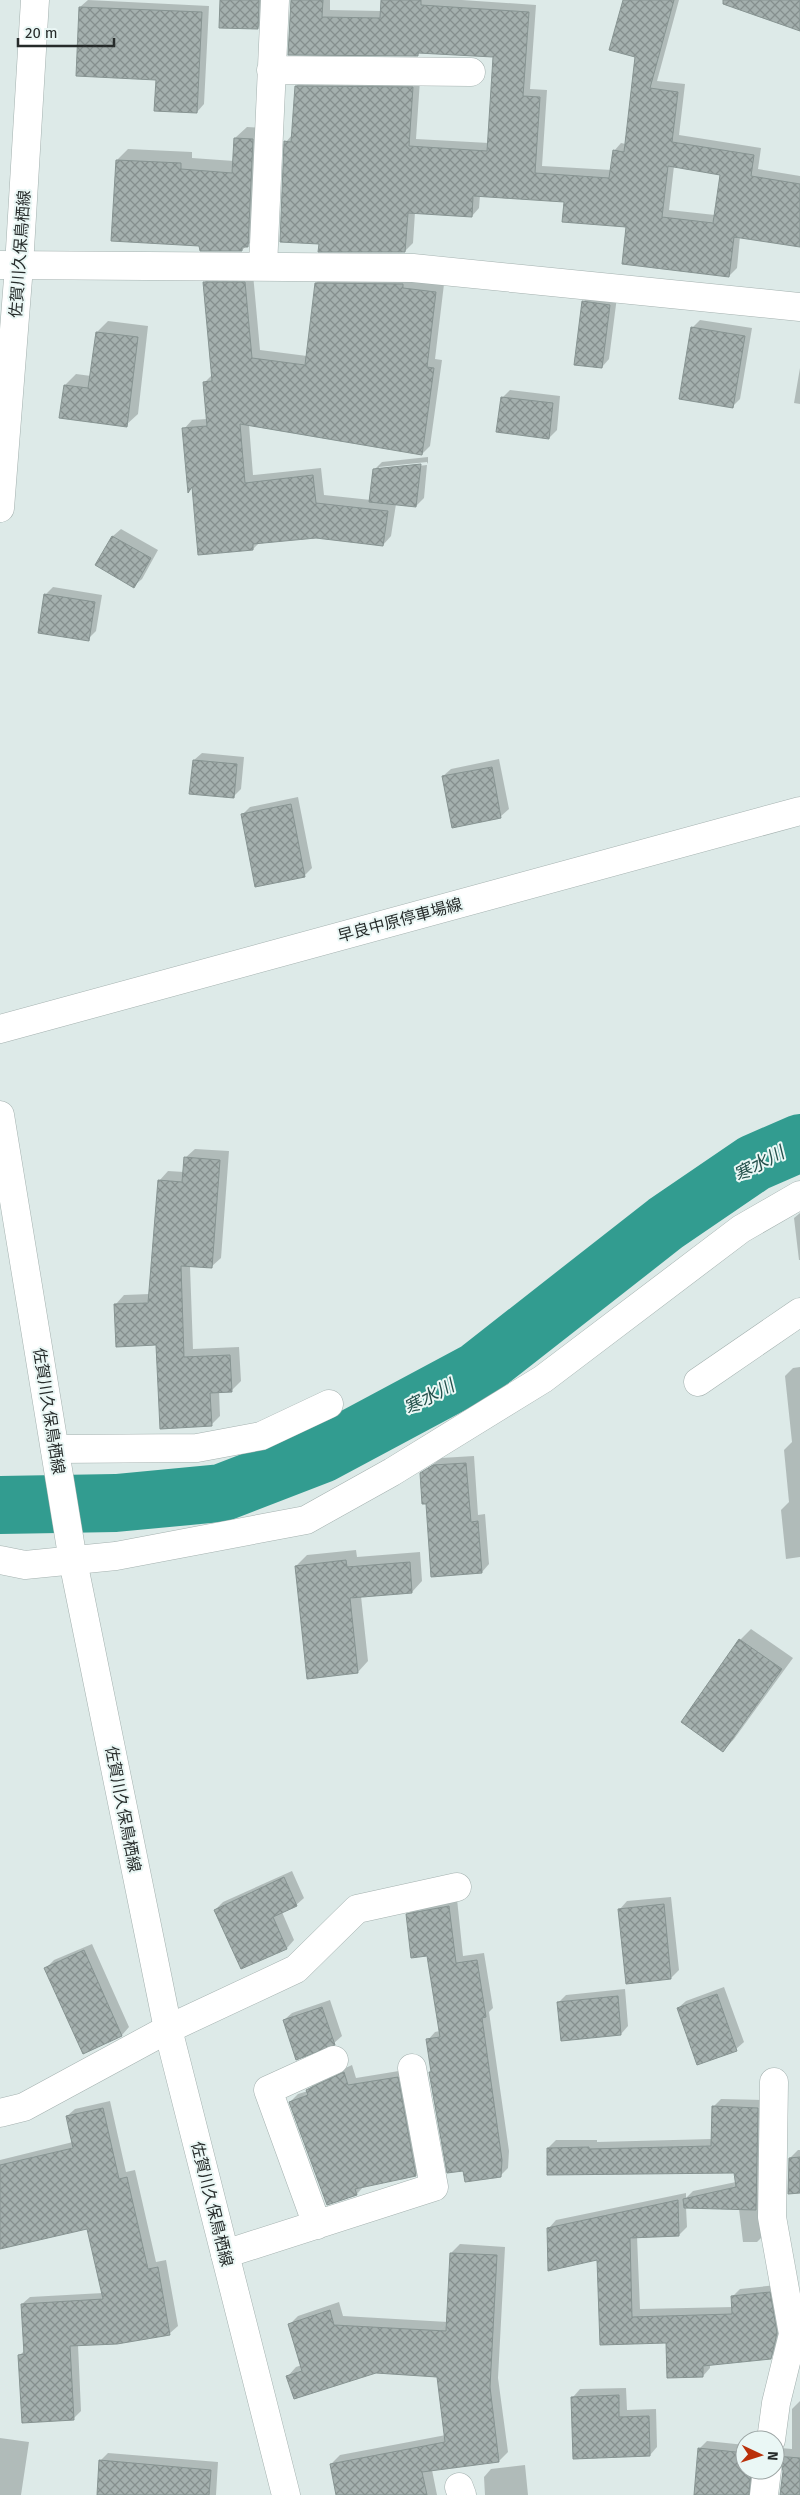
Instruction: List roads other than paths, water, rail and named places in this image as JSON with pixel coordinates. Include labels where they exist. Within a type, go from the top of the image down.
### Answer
[{"type":"street","name":"佐賀川久保鳥栖線","points":[[0,508],[10,266],[35,0]]},
{"type":"street","points":[[263,267],[274,0]]},
{"type":"street","points":[[271,70],[471,72]]},
{"type":"street","points":[[10,266],[413,268],[800,307]]},
{"type":"street","name":"早良中原停車場線","points":[[0,1029],[800,811]]},
{"type":"street","name":"佐賀川久保鳥栖線","points":[[0,1115],[73,1561],[168,2030],[286,2495]]},
{"type":"street","points":[[0,1560],[25,1565],[116,1556],[306,1520],[392,1472],[542,1379],[741,1228],[800,1196]]},
{"type":"street","points":[[698,1382],[800,1312]]},
{"type":"street","points":[[55,1449],[206,1446],[261,1436],[329,1404]]},
{"type":"street","points":[[0,2113],[24,2107],[168,2030],[296,1969],[357,1909],[457,1887]]},
{"type":"street","points":[[317,2225],[268,2090],[334,2060]]},
{"type":"street","points":[[225,2254],[434,2186],[412,2068]]},
{"type":"street","points":[[772,2430],[776,2403],[793,2334],[772,2217],[774,2082]]},
{"type":"street","points":[[764,2495],[766,2480]]},
{"type":"waterway","name":"寒水川","points":[[0,1505],[116,1503],[221,1493],[322,1454],[477,1371],[666,1223],[754,1163],[800,1143]]}]
